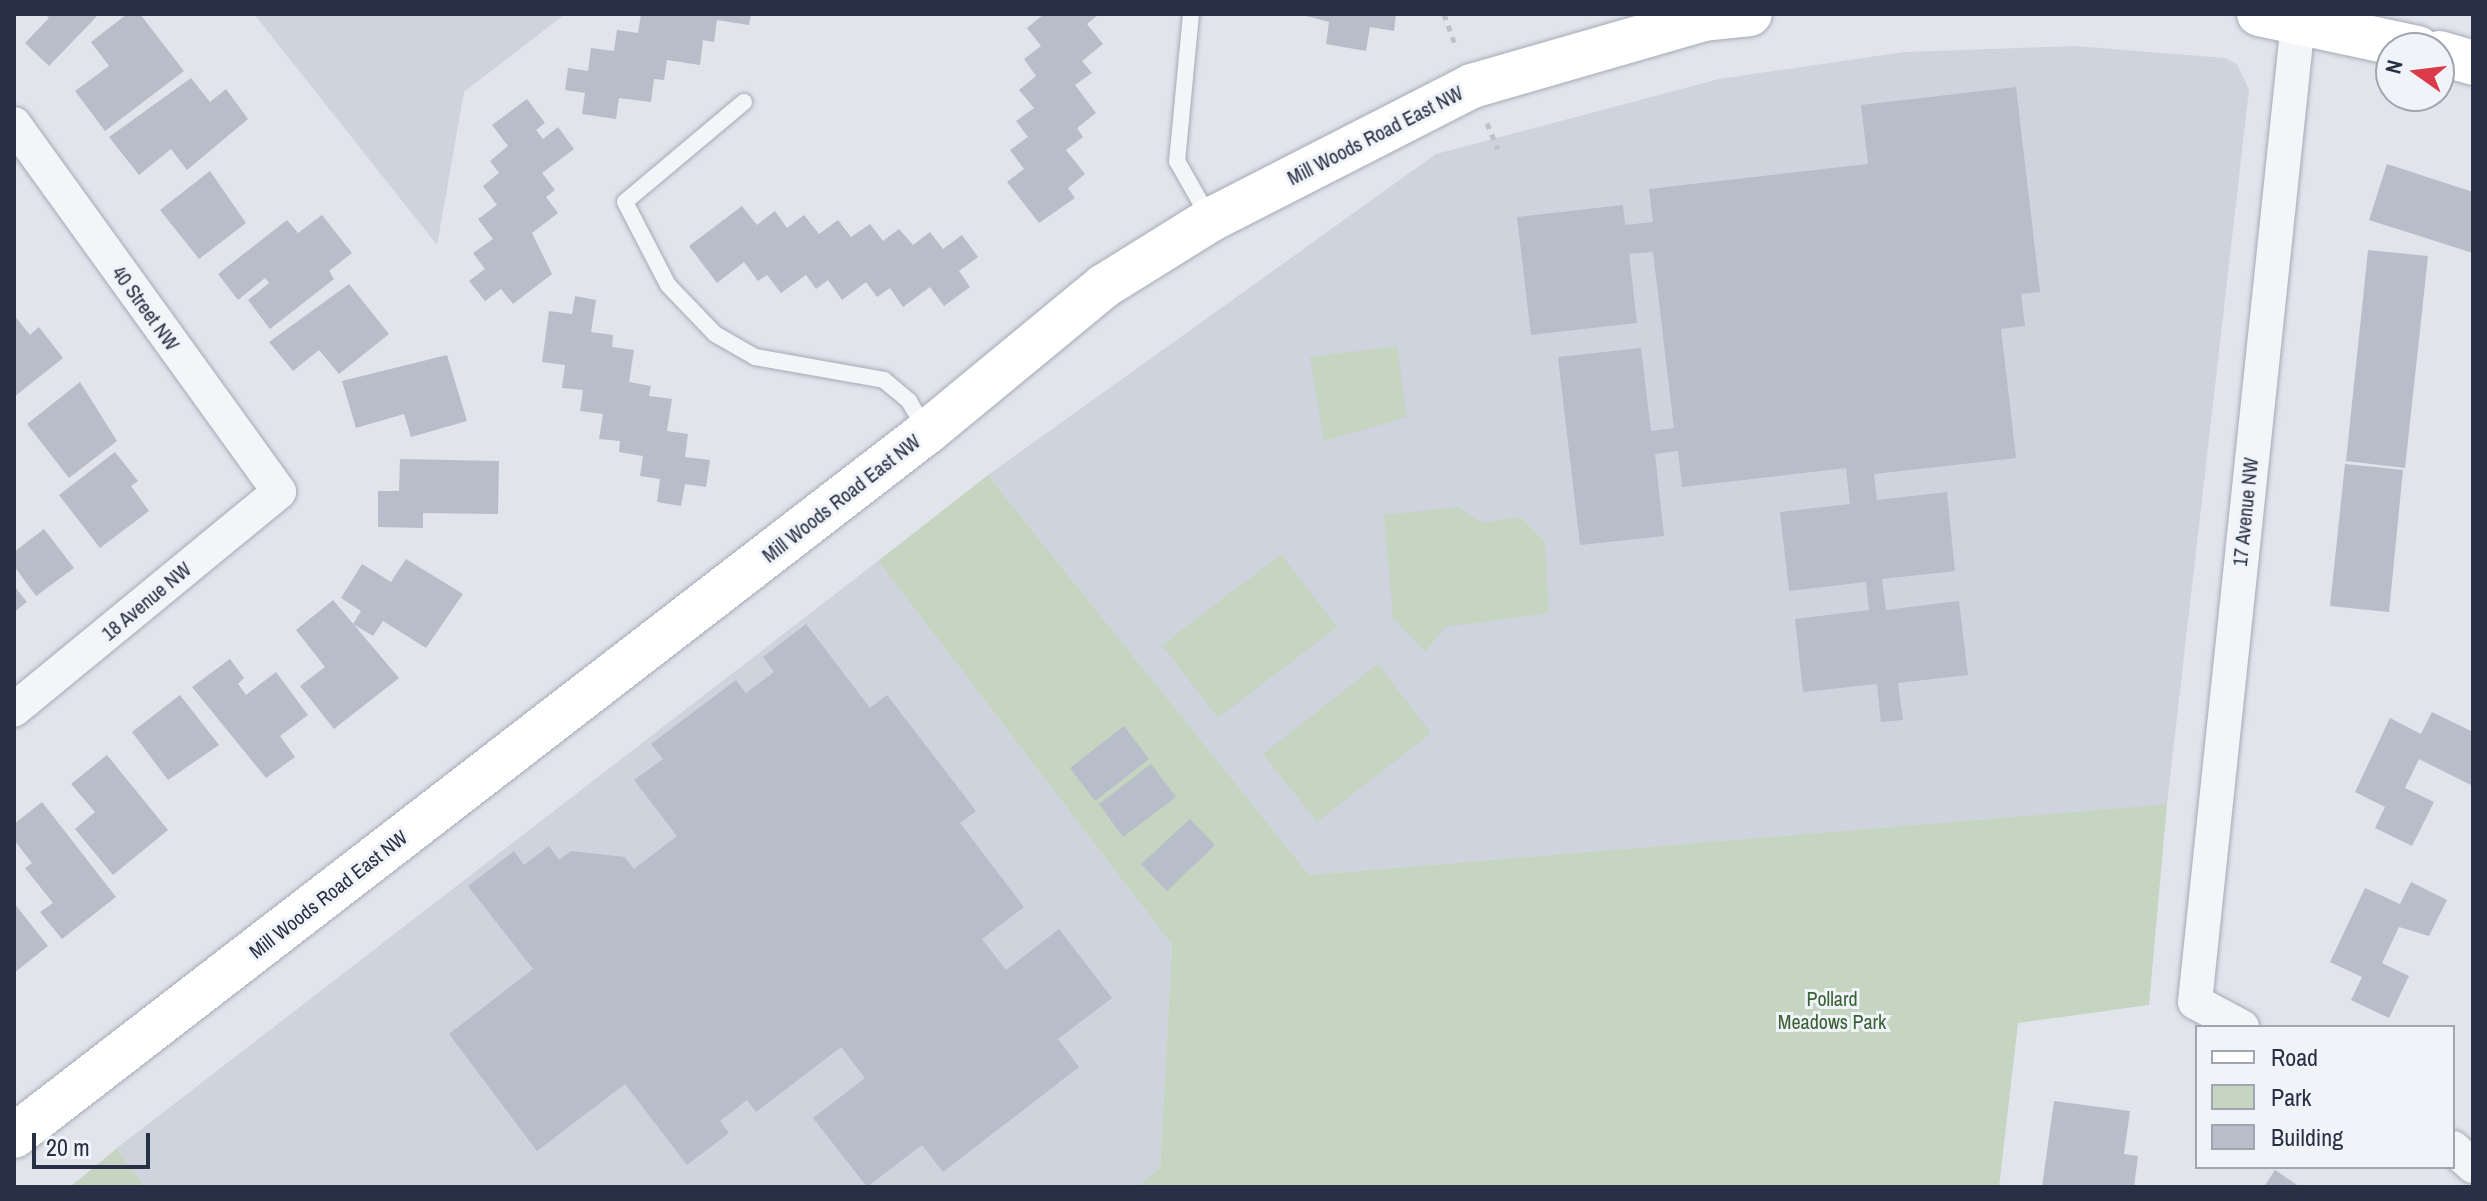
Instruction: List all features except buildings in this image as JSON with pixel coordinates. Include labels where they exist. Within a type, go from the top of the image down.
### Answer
[{"type":"street","name":"Mill Woods Road East NW","points":[[14,1136],[927,432],[1104,286],[1210,220],[1472,86],[1704,19],[1750,14]]},
{"type":"street","points":[[2279,18],[2375,39]]},
{"type":"street","name":"17 Avenue NW","points":[[2238,1025],[2195,1002],[2279,18]]},
{"type":"street","name":"40 Street NW","points":[[14,124],[279,492]]},
{"type":"street","name":"18 Avenue NW","points":[[14,710],[279,492]]},
{"type":"street","points":[[2455,1150],[2473,1166]]},
{"type":"lane","points":[[1191,14],[1177,161],[1210,220]]},
{"type":"lane","points":[[744,102],[625,202],[668,285],[715,334],[755,357],[884,380],[909,401],[927,432]]},
{"type":"shaded area","points":[[254,14],[565,14],[464,92],[437,245]]},
{"type":"shaded area","points":[[2075,46],[2225,58],[2237,64],[2249,90],[2167,804],[1309,875],[988,475],[1436,154],[1719,79],[1904,52]]},
{"type":"shaded area","points":[[878,561],[1172,945],[1160,1168],[1136,1187],[145,1187],[117,1148]]},
{"type":"green space","points":[[1397,346],[1407,417],[1324,441],[1310,357]]},
{"type":"green space","name":"Pollard Meadows Park","points":[[988,475],[1309,875],[2167,804],[2149,1005],[2018,1023],[1999,1187],[1136,1187],[1160,1168],[1172,945],[878,561]]},
{"type":"green space","points":[[1458,507],[1482,523],[1520,517],[1545,542],[1549,613],[1445,627],[1425,652],[1393,618],[1384,515]]},
{"type":"green space","points":[[1281,554],[1337,627],[1218,718],[1162,645]]},
{"type":"green space","points":[[1378,664],[1431,733],[1317,822],[1263,754]]},
{"type":"green space","points":[[117,1148],[145,1187],[70,1187]]}]
